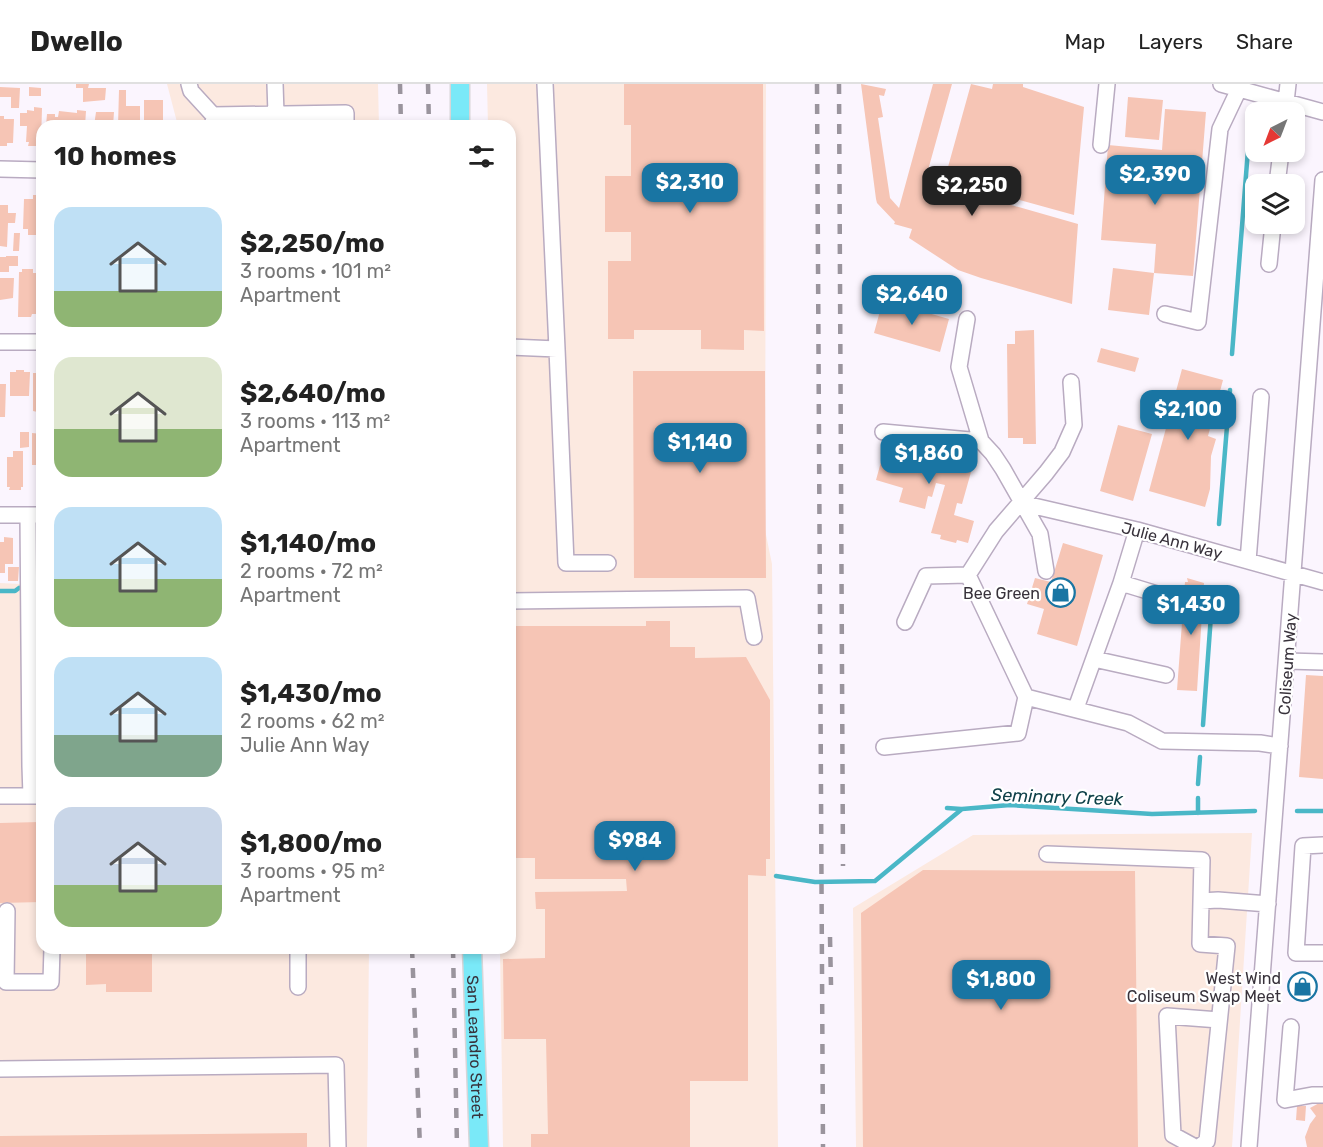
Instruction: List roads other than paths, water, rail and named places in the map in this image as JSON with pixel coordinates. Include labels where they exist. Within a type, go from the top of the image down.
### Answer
[{"type":"main road","points":[[460,84],[460,120]]},
{"type":"main road","name":"San Leandro Street","points":[[472,954],[479,1147]]},
{"type":"street","points":[[189,84],[191,91],[213,120]]},
{"type":"street","points":[[275,84],[276,114]]},
{"type":"street","points":[[544,84],[566,563],[608,563]]},
{"type":"street","points":[[1101,145],[1107,84]]},
{"type":"street","points":[[1221,84],[1273,102]]},
{"type":"street","points":[[1286,102],[1288,84]]},
{"type":"street","points":[[1165,315],[1198,322],[1220,129],[1239,89]]},
{"type":"street","points":[[1305,110],[1323,112]]},
{"type":"street","points":[[223,120],[276,114],[346,120]]},
{"type":"street","points":[[0,170],[36,170]]},
{"type":"street","name":"Coliseum Way","points":[[1249,1147],[1323,180]]},
{"type":"street","points":[[1269,264],[1272,234]]},
{"type":"street","points":[[967,319],[959,367],[981,441],[1003,469],[1040,534],[1046,571]]},
{"type":"street","points":[[0,342],[36,342]]},
{"type":"street","points":[[516,346],[557,349]]},
{"type":"street","points":[[968,575],[996,531],[1062,452],[1074,425],[1071,382]]},
{"type":"street","points":[[1248,561],[1261,397]]},
{"type":"street","points":[[883,432],[981,441]]},
{"type":"street","name":"Julie Ann Way","points":[[1021,503],[1137,530],[1323,582]]},
{"type":"street","points":[[0,515],[35,515],[36,766],[36,796],[0,796]]},
{"type":"street","points":[[1076,708],[1122,583],[1137,530]]},
{"type":"street","points":[[905,622],[926,576],[968,575]]},
{"type":"street","points":[[884,747],[1018,733],[1026,697],[968,575]]},
{"type":"street","points":[[1122,583],[1177,600]]},
{"type":"street","points":[[516,601],[747,598],[754,637]]},
{"type":"street","points":[[1094,659],[1166,675]]},
{"type":"street","points":[[1287,662],[1323,662]]},
{"type":"street","points":[[1026,697],[1128,723],[1162,741],[1260,743],[1280,746]]},
{"type":"street","points":[[1323,845],[1303,846],[1296,953],[1323,953]]},
{"type":"street","points":[[1047,854],[1202,860],[1200,944],[1227,946],[1207,1140],[1197,1147],[1173,1135],[1167,1016],[1219,1020]]},
{"type":"street","points":[[1201,902],[1218,900],[1268,904]]},
{"type":"street","points":[[7,911],[6,982],[51,982],[52,954]]},
{"type":"street","points":[[298,954],[298,987]]},
{"type":"street","points":[[1291,1027],[1285,1100],[1323,1095]]},
{"type":"street","points":[[0,1069],[336,1065],[338,1147]]},
{"type":"waterway","points":[[1232,354],[1247,162]]},
{"type":"waterway","points":[[1219,524],[1230,390]]},
{"type":"waterway","name":"Seminary Creek","points":[[0,591],[15,591],[19,588]]},
{"type":"waterway","points":[[1203,725],[1213,588]]},
{"type":"waterway","points":[[1198,784],[1200,757]]},
{"type":"waterway","points":[[1198,798],[1198,813]]},
{"type":"waterway","name":"Seminary Creek","points":[[776,876],[815,882],[875,881],[962,809],[1010,805],[1152,814],[1255,811]]},
{"type":"waterway","points":[[947,808],[961,809]]},
{"type":"waterway","name":"Seminary Creek","points":[[1297,811],[1323,811]]},
{"type":"railway","points":[[400,84],[401,120]]},
{"type":"railway","points":[[428,84],[429,120]]},
{"type":"railway","points":[[817,84],[823,1147]]},
{"type":"railway","points":[[839,84],[843,866]]},
{"type":"railway","points":[[830,937],[831,985]]},
{"type":"railway","points":[[412,954],[420,1147]]},
{"type":"railway","points":[[453,954],[457,1147]]},
{"type":"place","name":"Bee Green","points":[[1061,593]]},
{"type":"place","name":"West Wind Coliseum Swap Meet","points":[[1302,987]]}]
